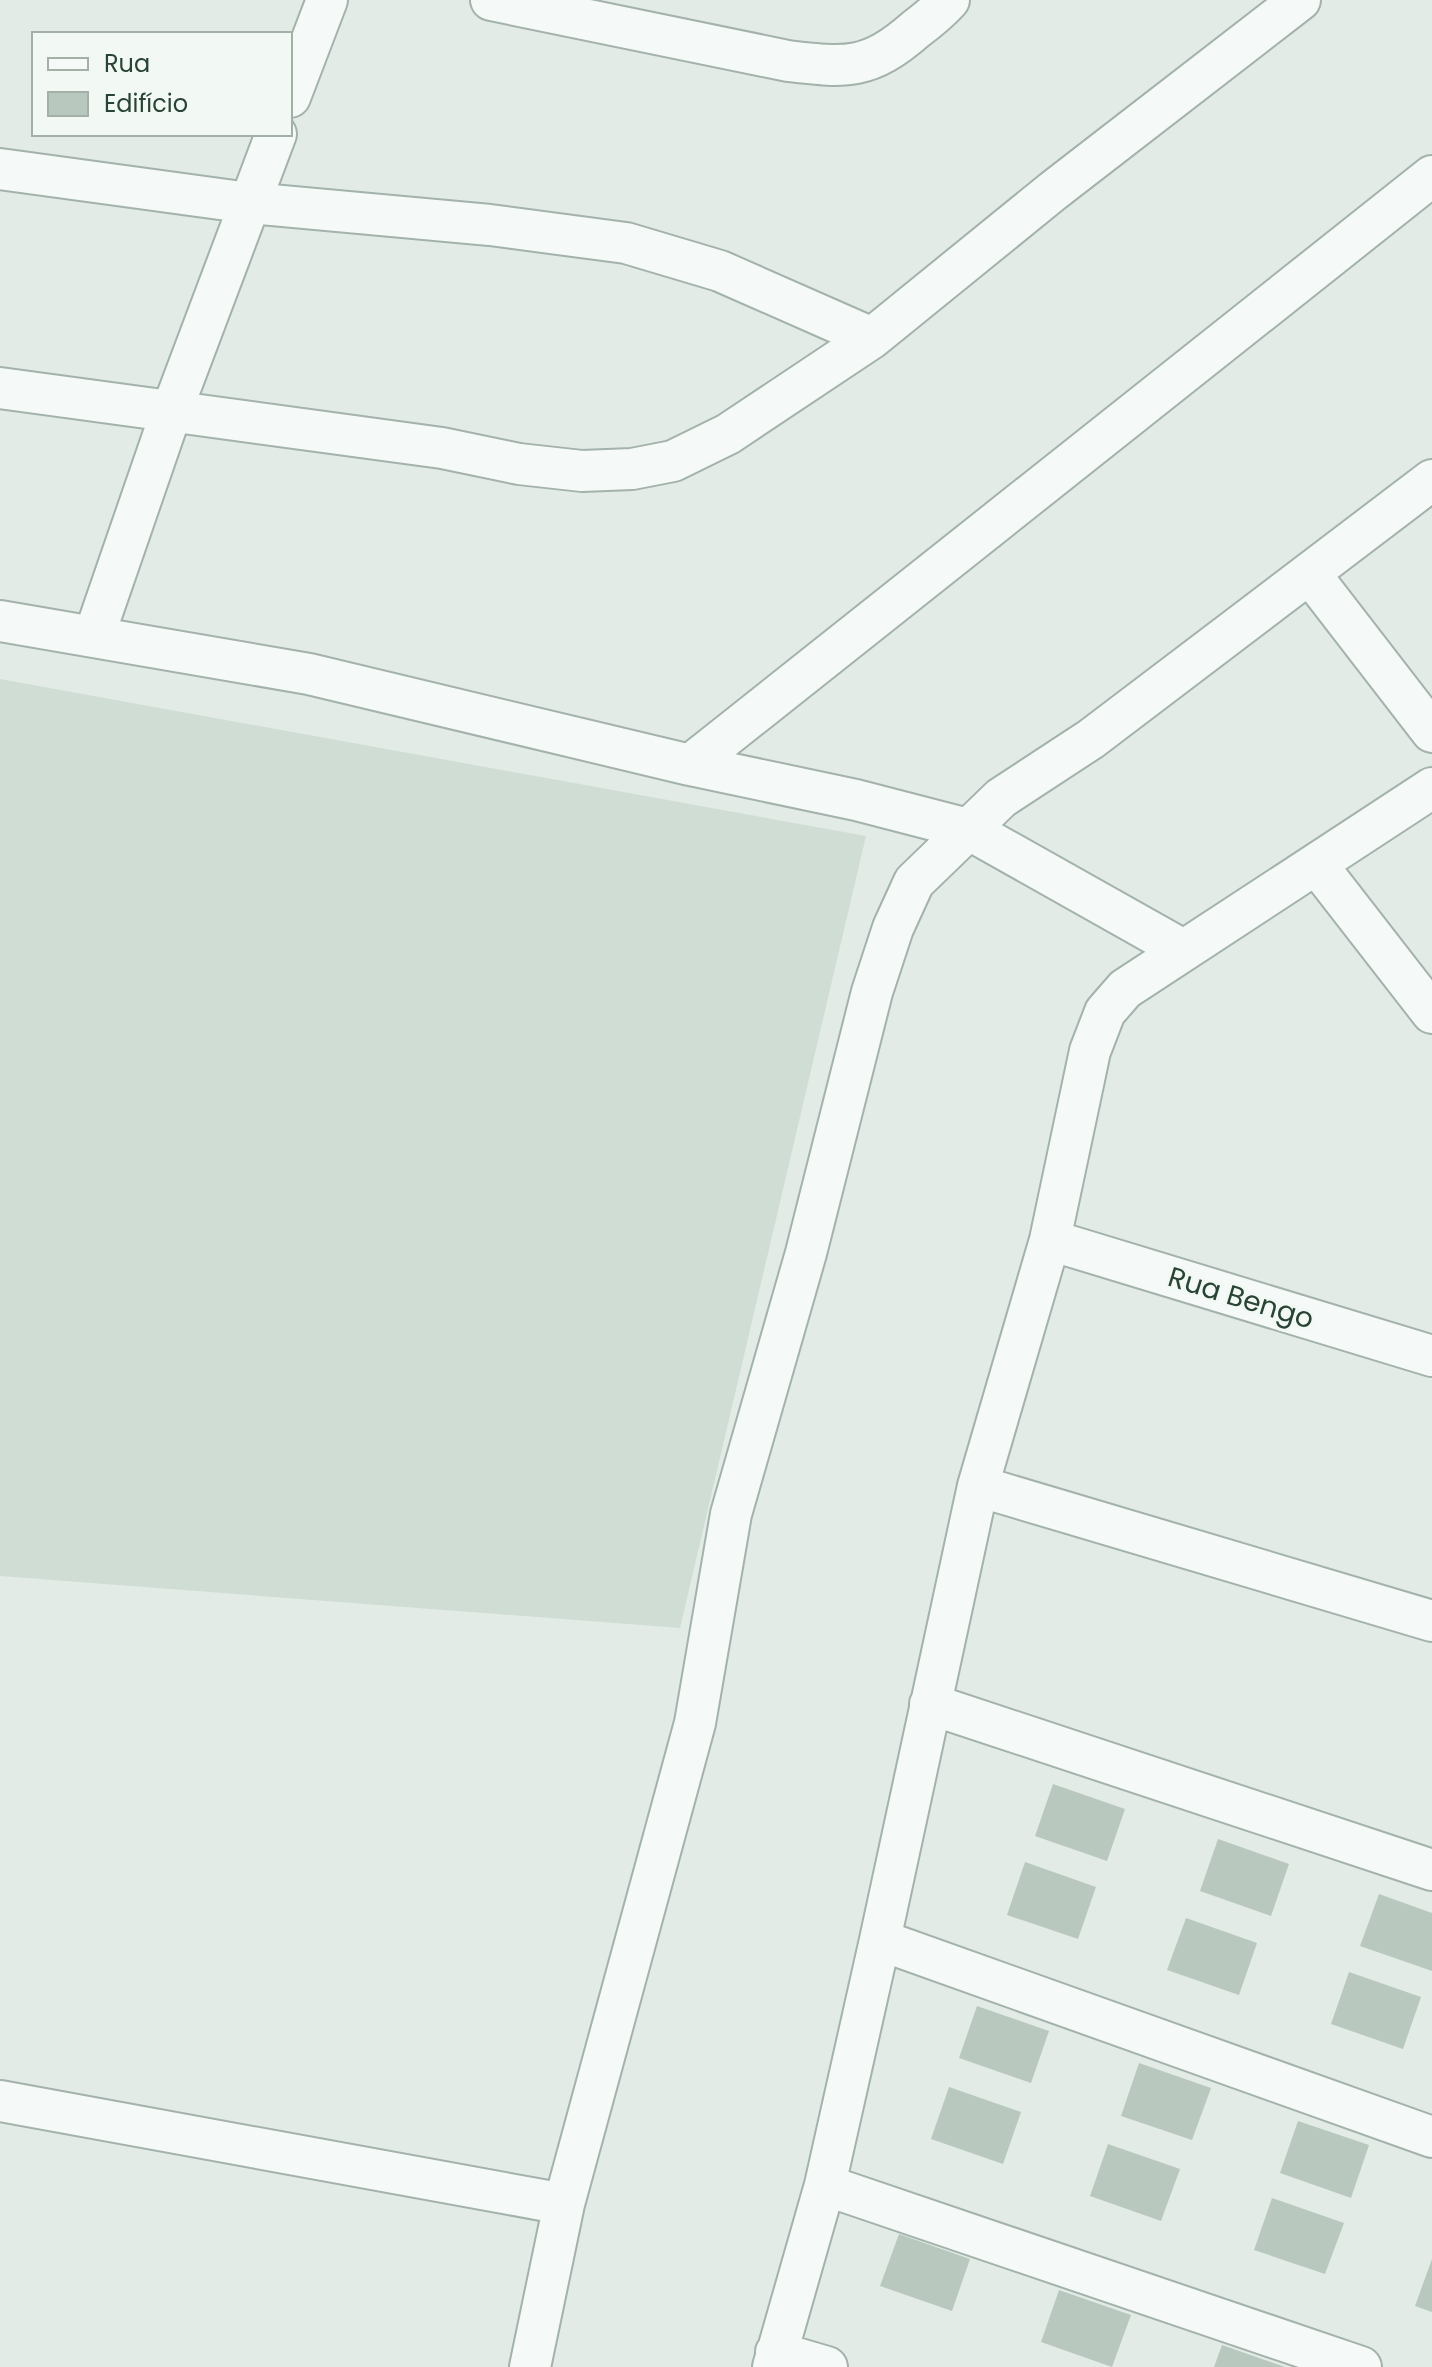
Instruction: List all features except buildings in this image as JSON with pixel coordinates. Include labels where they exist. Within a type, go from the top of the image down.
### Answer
[{"type":"street","points":[[292,92],[327,0]]},
{"type":"street","points":[[491,0],[703,45],[819,65],[848,65],[890,52],[949,0]]},
{"type":"street","points":[[0,388],[442,448],[519,464],[582,471],[632,469],[673,461],[728,434],[872,338],[1053,191],[1300,0]]},
{"type":"street","points":[[94,636],[172,410],[275,136]]},
{"type":"street","points":[[0,169],[249,203],[490,225],[626,243],[720,271],[872,338]]},
{"type":"street","points":[[690,765],[1432,176]]},
{"type":"street","points":[[530,2367],[564,2204],[695,1723],[731,1514],[806,1253],[872,992],[893,928],[914,882],[1001,798],[1091,739],[1432,480]]},
{"type":"street","points":[[1310,574],[1432,732]]},
{"type":"street","points":[[0,621],[309,674],[690,765],[856,800],[968,829],[1183,950]]},
{"type":"street","points":[[827,2367],[774,2359],[825,2185],[978,1486],[1050,1240],[1090,1051],[1105,1012],[1125,989],[1432,788]]},
{"type":"street","points":[[1317,865],[1432,1013]]},
{"type":"street","name":"Rua Bengo","points":[[1050,1240],[1432,1356]]},
{"type":"street","points":[[978,1486],[1432,1621]]},
{"type":"street","points":[[930,1704],[1432,1870]]},
{"type":"street","points":[[880,1940],[1432,2137]]},
{"type":"street","points":[[0,2101],[564,2204]]},
{"type":"street","points":[[825,2185],[1361,2367]]},
{"type":"shaded area","points":[[0,679],[866,836],[680,1628],[0,1576]]}]
